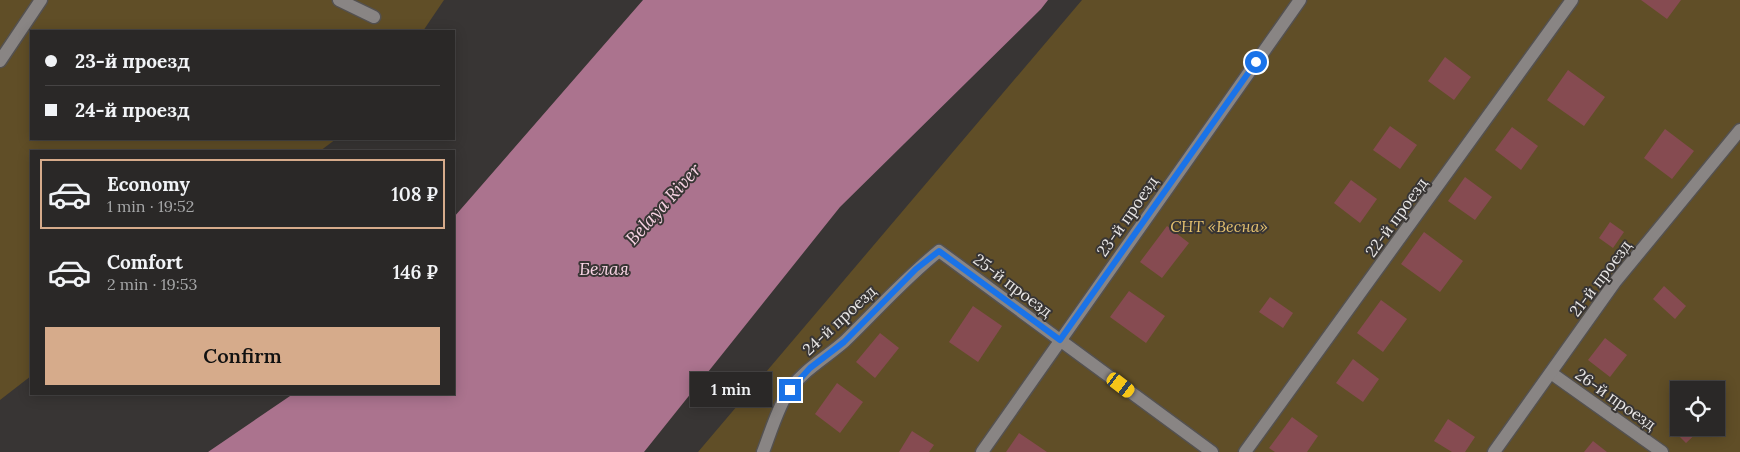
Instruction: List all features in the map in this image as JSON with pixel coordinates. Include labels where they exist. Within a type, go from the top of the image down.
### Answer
[{"type":"street","points":[[0,61],[41,0]]},
{"type":"street","points":[[339,0],[374,17]]},
{"type":"street","name":"23-й проезд","points":[[982,452],[1300,0]]},
{"type":"street","name":"22-й проезд","points":[[1245,452],[1572,0]]},
{"type":"street","name":"21-й проезд","points":[[1494,452],[1615,282],[1740,130]]},
{"type":"street","name":"25-й проезд","points":[[939,251],[1212,452]]},
{"type":"street","name":"24-й проезд","points":[[763,452],[776,418],[790,390],[810,368],[844,342],[916,269],[939,251]]},
{"type":"street","name":"26-й проезд","points":[[1551,373],[1662,452]]},
{"type":"green space","points":[[0,0],[444,0],[424,30],[30,30],[30,140],[335,140],[321,150],[30,150],[30,377],[0,400]]},
{"type":"green space","name":"СНТ «Весна»","points":[[1082,0],[1740,0],[1740,452],[698,452]]},
{"type":"water","name":"Белая","points":[[643,0],[1048,0],[840,207],[644,452],[208,452],[292,395],[455,395],[455,216]]},
{"type":"building","points":[[1641,0],[1681,0],[1667,19]]},
{"type":"building","points":[[1445,57],[1471,77],[1454,100],[1428,81]]},
{"type":"building","points":[[1568,70],[1605,97],[1584,126],[1547,100]]},
{"type":"building","points":[[1390,126],[1417,145],[1400,169],[1373,150]]},
{"type":"building","points":[[1512,127],[1538,146],[1521,170],[1495,150]]},
{"type":"building","points":[[1665,129],[1694,151],[1672,179],[1644,158]]},
{"type":"building","points":[[1465,177],[1492,197],[1475,220],[1448,201]]},
{"type":"building","points":[[1351,180],[1377,199],[1360,223],[1334,203]]},
{"type":"building","points":[[1610,222],[1624,232],[1613,248],[1599,238]]},
{"type":"building","points":[[1167,226],[1189,243],[1162,278],[1140,262]]},
{"type":"building","points":[[1424,232],[1463,261],[1440,292],[1401,264]]},
{"type":"building","points":[[1664,286],[1686,306],[1675,319],[1653,299]]},
{"type":"building","points":[[1129,291],[1165,316],[1146,343],[1110,317]]},
{"type":"building","points":[[1270,297],[1293,313],[1283,328],[1259,312]]},
{"type":"building","points":[[1381,300],[1407,319],[1383,352],[1357,333]]},
{"type":"building","points":[[973,306],[1002,326],[978,362],[949,342]]},
{"type":"building","points":[[880,333],[899,348],[875,378],[856,362]]},
{"type":"building","points":[[1605,338],[1627,355],[1610,377],[1588,360]]},
{"type":"building","points":[[1353,359],[1379,379],[1363,402],[1336,383]]},
{"type":"building","points":[[837,383],[863,402],[840,433],[815,414]]},
{"type":"building","points":[[1292,417],[1318,436],[1307,452],[1275,452],[1269,448]]},
{"type":"building","points":[[1448,419],[1475,437],[1465,452],[1452,452],[1434,441]]},
{"type":"building","points":[[912,431],[934,445],[929,452],[899,452]]},
{"type":"building","points":[[1019,433],[1047,452],[1006,452]]},
{"type":"building","points":[[1679,436],[1693,436],[1686,443]]},
{"type":"building","points":[[1593,441],[1607,452],[1584,452]]},
{"type":"route","points":[[790,390],[810,368],[844,342],[916,269],[939,251],[1060,340],[1256,62]]},
{"type":"water label","name":"Belaya River","points":[[663,204]]}]
